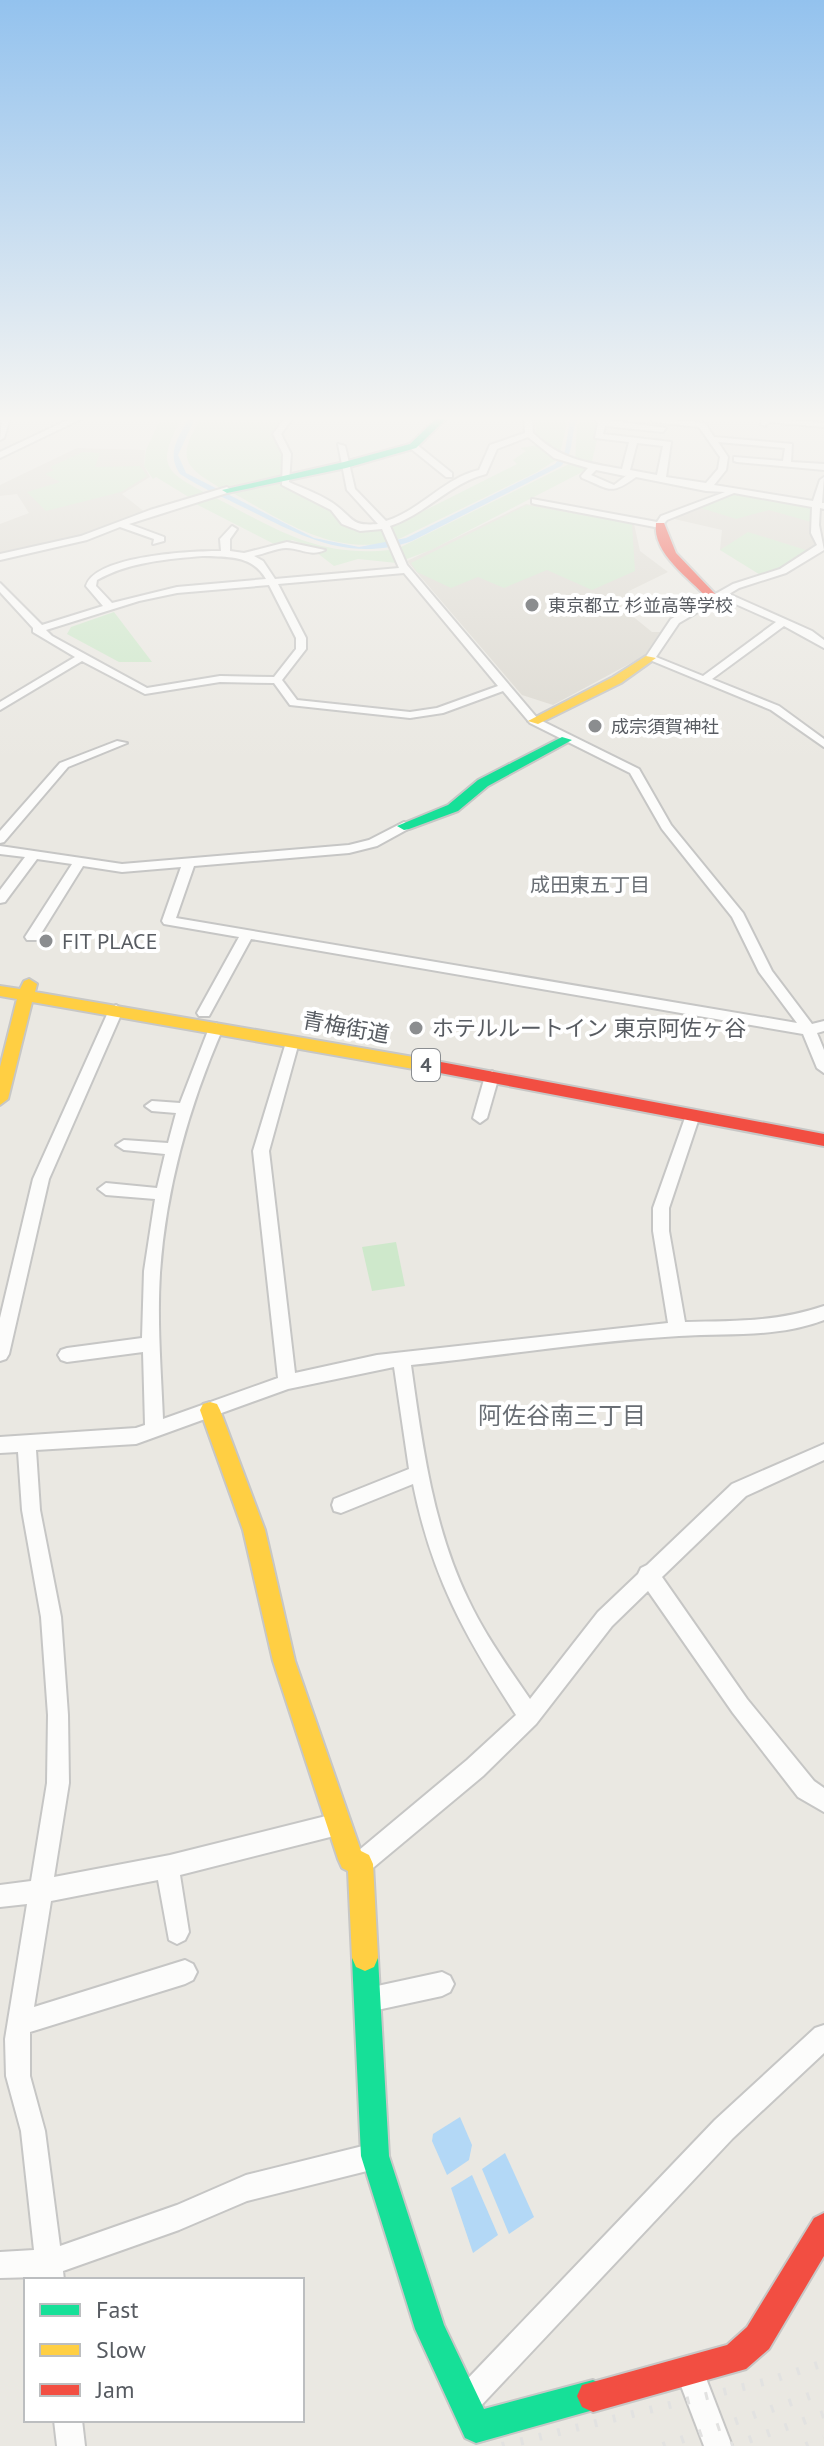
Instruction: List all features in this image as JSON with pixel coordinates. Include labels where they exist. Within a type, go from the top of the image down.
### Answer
[{"type":"street","points":[[0,557],[101,532]]},
{"type":"street","points":[[142,532],[161,539],[156,542]]},
{"type":"street","points":[[226,555],[225,539],[230,532]]},
{"type":"street","points":[[387,532],[406,570],[534,721],[566,740],[635,771],[677,841],[738,916],[766,972],[817,1028],[824,1068]]},
{"type":"street","points":[[658,532],[663,547],[716,596],[808,633],[824,645]]},
{"type":"street","points":[[109,606],[92,589],[91,582],[98,574],[168,557],[245,556],[287,545],[303,550],[320,550]]},
{"type":"street","points":[[534,721],[617,680],[650,658],[675,621],[716,596],[783,571],[822,546]]},
{"type":"street","points":[[245,556],[261,564],[303,643],[277,680]]},
{"type":"street","points":[[37,630],[109,606],[168,592],[268,580],[406,570]]},
{"type":"street","points":[[0,586],[18,603],[37,630],[145,691],[220,679],[277,680]]},
{"type":"street","points":[[707,678],[783,622]]},
{"type":"street","points":[[0,707],[83,656]]},
{"type":"street","points":[[650,658],[707,678],[775,708],[824,744]]},
{"type":"street","points":[[277,680],[288,697],[304,707],[342,707],[400,714],[439,711],[505,687]]},
{"type":"street","points":[[0,850],[78,864],[122,868],[349,849],[373,843],[404,826],[453,808],[483,783],[566,740]]},
{"type":"street","points":[[0,839],[64,765],[121,743]]},
{"type":"street","points":[[0,899],[32,857]]},
{"type":"street","points":[[189,861],[169,921],[374,954],[450,970],[817,1028]]},
{"type":"street","points":[[32,937],[78,864]]},
{"type":"street","points":[[204,1013],[247,935]]},
{"type":"street","name":"青梅街道","points":[[0,981],[116,1010],[492,1076],[824,1140]]},
{"type":"street","points":[[0,1099],[28,989]]},
{"type":"street","name":"青梅街道","points":[[0,991],[28,989],[204,1013],[824,1124]]},
{"type":"street","points":[[0,1354],[41,1179],[116,1010]]},
{"type":"street","points":[[154,1431],[152,1272],[164,1194],[201,1062],[216,1028]]},
{"type":"street","points":[[287,1382],[261,1151],[292,1042]]},
{"type":"street","points":[[480,1118],[492,1076]]},
{"type":"street","points":[[152,1106],[180,1108],[186,1113]]},
{"type":"street","points":[[678,1329],[661,1231],[661,1208],[693,1115]]},
{"type":"street","points":[[124,1145],[175,1149]]},
{"type":"street","points":[[106,1189],[164,1194]]},
{"type":"street","points":[[0,1445],[136,1436],[287,1382],[402,1360],[678,1329],[757,1327],[800,1322],[824,1313]]},
{"type":"street","points":[[67,1355],[153,1344]]},
{"type":"street","points":[[402,1360],[417,1474],[461,1603],[476,1635],[529,1717]]},
{"type":"street","points":[[210,1410],[254,1530],[284,1661],[351,1859],[360,1864]]},
{"type":"street","points":[[26,1443],[31,1510],[47,1586],[58,1715],[58,1783],[17,2039],[18,2076],[33,2131],[49,2271]]},
{"type":"street","points":[[360,1864],[475,1768],[529,1717],[605,1619],[648,1574],[739,1490],[824,1452]]},
{"type":"street","points":[[341,1505],[417,1474]]},
{"type":"street","points":[[648,1574],[740,1706],[806,1789],[824,1801]]},
{"type":"street","points":[[0,1896],[39,1892],[167,1865],[338,1824]]},
{"type":"street","points":[[360,1864],[375,2156],[430,2329],[476,2427],[735,2358],[758,2338],[824,2228]]},
{"type":"street","points":[[167,1865],[177,1932]]},
{"type":"street","points":[[21,2023],[185,1972]]},
{"type":"street","points":[[368,2000],[442,1984]]},
{"type":"street","points":[[465,2402],[724,2129],[824,2037]]},
{"type":"street","points":[[0,2265],[49,2271],[246,2188],[375,2156]]},
{"type":"street","points":[[689,2370],[718,2446]]},
{"type":"street","points":[[68,2422],[71,2446]]},
{"type":"shaded area","points":[[0,532],[95,532],[82,537],[0,555]]},
{"type":"shaded area","name":"東京都立 杉並高等学校","points":[[467,532],[636,532],[640,551],[668,572],[629,591],[620,606],[652,632],[660,632],[644,656],[553,705],[522,695],[407,561]]},
{"type":"shaded area","points":[[722,532],[813,532],[818,545],[780,570],[720,550]]},
{"type":"green space","points":[[251,532],[283,532],[318,545],[340,549],[390,550],[397,563],[358,559],[334,566],[307,545],[292,540],[280,547]]},
{"type":"green space","points":[[306,532],[384,532],[387,543],[365,545],[325,539]]},
{"type":"green space","points":[[394,532],[413,532],[397,540]]},
{"type":"green space","points":[[431,532],[466,532],[404,560],[399,548]]},
{"type":"green space","points":[[473,532],[633,532],[635,571],[592,590],[547,570],[504,588],[478,577],[451,588],[417,572],[411,563]]},
{"type":"green space","points":[[748,532],[809,551],[780,570],[762,576],[720,550]]},
{"type":"green space","points":[[114,612],[152,662],[119,662],[67,634],[71,627]]},
{"type":"green space","points":[[396,1242],[405,1286],[372,1291],[362,1247]]},
{"type":"water","points":[[296,532],[359,547],[406,538],[418,532],[430,532],[412,541],[368,549],[347,548]]},
{"type":"water","points":[[460,2117],[472,2145],[469,2160],[447,2175],[432,2141],[433,2134]]},
{"type":"water","points":[[505,2153],[534,2217],[509,2234],[482,2169]]},
{"type":"water","points":[[472,2175],[498,2235],[473,2253],[451,2188]]},
{"type":"railway","points":[[502,2446],[764,2382],[824,2363]]},
{"type":"railway","points":[[663,2446],[824,2391]]},
{"type":"railway","points":[[731,2446],[824,2414]]},
{"type":"railway","points":[[806,2446],[824,2439]]},
{"type":"traffic: fast","points":[[404,826],[453,808],[483,783],[566,740]]},
{"type":"traffic: fast","points":[[365,1958],[375,2156],[430,2329],[476,2427],[593,2396]]},
{"type":"traffic: slow","points":[[534,721],[617,680],[650,658]]},
{"type":"traffic: slow","points":[[0,1099],[29,984]]},
{"type":"traffic: slow","points":[[0,991],[425,1065]]},
{"type":"traffic: slow","points":[[210,1410],[254,1530],[284,1661],[351,1859],[360,1864],[365,1958]]},
{"type":"traffic: jam","points":[[661,532],[672,555],[712,597]]},
{"type":"traffic: jam","points":[[425,1065],[824,1140]]},
{"type":"traffic: jam","points":[[593,2396],[735,2358],[758,2338],[824,2228]]},
{"type":"place","name":"東京都立 杉並高等学校","points":[[532,605]]},
{"type":"place","name":"成宗須賀神社","points":[[595,726]]},
{"type":"place","name":"FIT PLACE","points":[[46,941]]},
{"type":"place","name":"ホテルルートイン 東京阿佐ヶ谷","points":[[416,1028]]},
{"type":"district","name":"成田東五丁目","points":[[590,885]]},
{"type":"district","name":"阿佐谷南三丁目","points":[[562,1415]]}]
